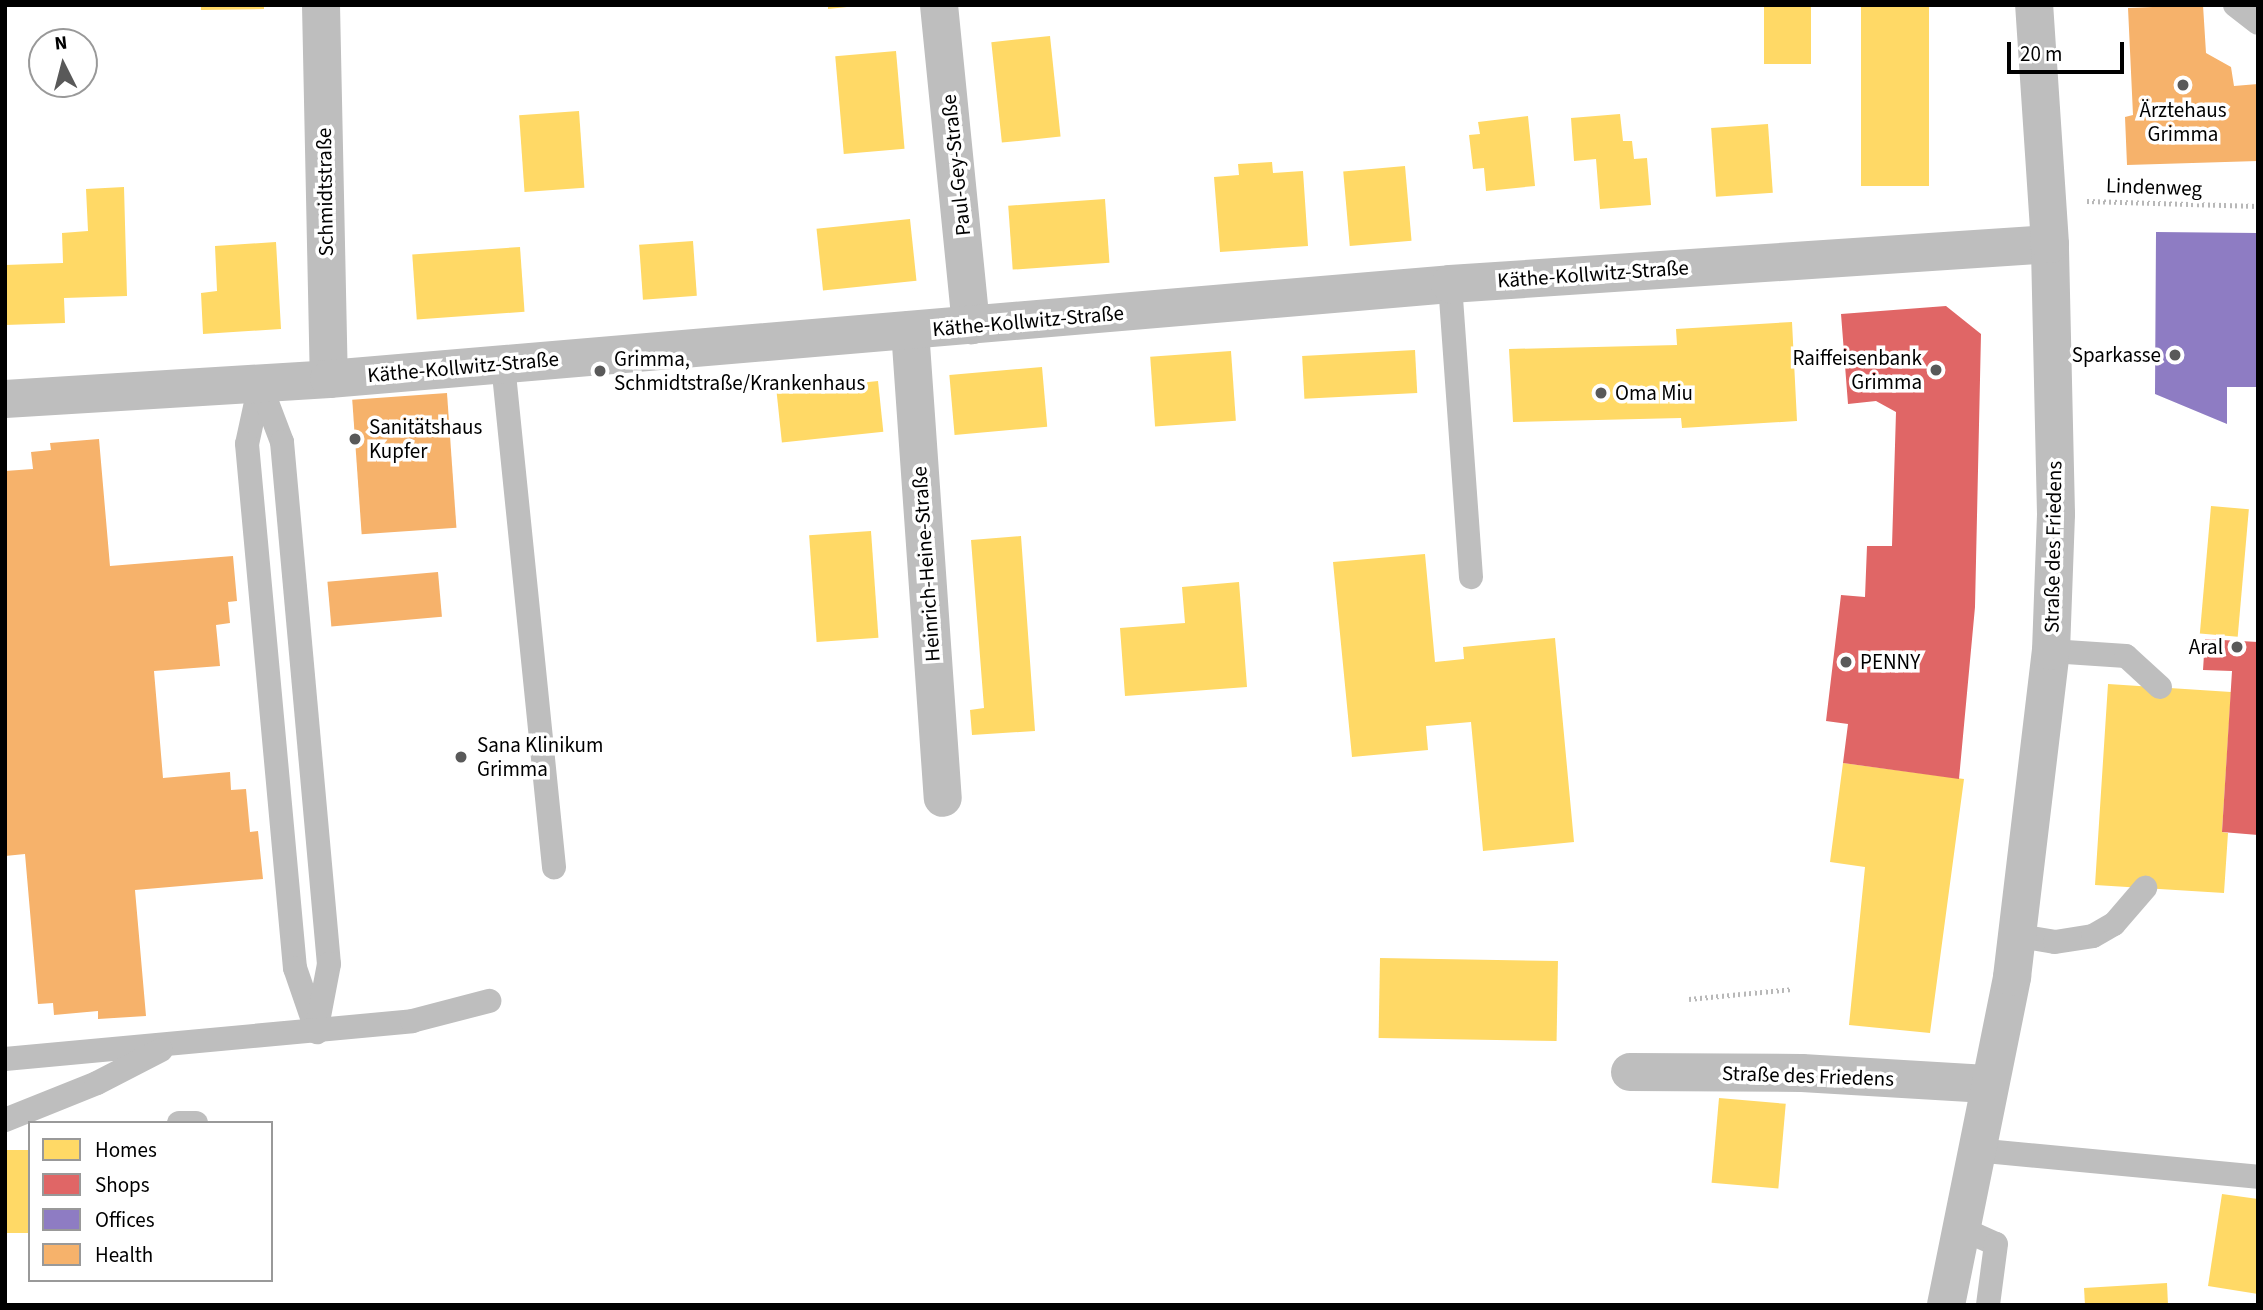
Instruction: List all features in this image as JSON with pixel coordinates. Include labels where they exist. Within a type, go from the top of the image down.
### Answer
[{"type":"street","name":"Schmidtstraße","points":[[321,5],[329,379]]},
{"type":"street","name":"Paul-Gey-Straße","points":[[939,5],[971,325]]},
{"type":"street","name":"Straße des Friedens","points":[[1946,1305],[2018,936],[2051,651],[2056,514],[2049,200],[2034,5]]},
{"type":"street","name":"Käthe-Kollwitz-Straße","points":[[5,399],[329,379],[1450,284],[2050,244]]},
{"type":"street","name":"Heinrich-Heine-Straße","points":[[910,330],[943,797]]},
{"type":"street","name":"Straße des Friedens","points":[[1629,1072],[1801,1073],[1987,1084]]},
{"type":"lane","points":[[2235,5],[2258,23]]},
{"type":"lane","points":[[1450,284],[1471,577]]},
{"type":"lane","points":[[503,364],[554,867]]},
{"type":"lane","points":[[260,384],[247,444],[295,968],[317,1032]]},
{"type":"lane","points":[[260,384],[282,442],[326,937],[328,964],[317,1032]]},
{"type":"lane","points":[[2051,651],[2126,656],[2160,687]]},
{"type":"lane","points":[[2018,936],[2056,943],[2093,936],[2114,924],[2145,888]]},
{"type":"lane","points":[[5,1059],[317,1032],[412,1021],[489,1001]]},
{"type":"lane","points":[[5,1120],[97,1083],[169,1045]]},
{"type":"lane","points":[[5,1129],[28,1130]]},
{"type":"lane","points":[[1975,1150],[2258,1177]]},
{"type":"lane","points":[[1960,1228],[1996,1244],[1988,1305]]},
{"type":"path","name":"Lindenweg","points":[[2049,200],[2258,206]]},
{"type":"path","points":[[1689,999],[1792,989]]},
{"type":"building: Homes","points":[[201,5],[264,5],[264,9],[201,10]]},
{"type":"building: Homes","points":[[828,5],[846,5],[847,7],[828,9]]},
{"type":"building: Homes","points":[[1764,5],[1811,5],[1811,64],[1764,64]]},
{"type":"building: Homes","points":[[1861,5],[1929,5],[1929,186],[1861,186]]},
{"type":"building: Homes","points":[[1050,36],[1061,136],[1002,143],[991,42]]},
{"type":"building: Homes","points":[[896,51],[905,149],[844,154],[835,56]]},
{"type":"building: Homes","points":[[579,111],[584,188],[525,192],[519,115]]},
{"type":"building: Homes","points":[[1620,114],[1623,141],[1632,141],[1634,159],[1647,158],[1651,205],[1600,209],[1596,159],[1574,161],[1571,118]]},
{"type":"building: Homes","points":[[1528,116],[1535,186],[1486,191],[1484,168],[1473,169],[1469,135],[1480,134],[1478,122]]},
{"type":"building: Homes","points":[[1768,124],[1773,193],[1716,197],[1711,128]]},
{"type":"building: Homes","points":[[1272,162],[1273,173],[1303,171],[1308,246],[1220,252],[1214,177],[1239,175],[1238,164]]},
{"type":"building: Homes","points":[[1405,166],[1412,241],[1350,246],[1343,171]]},
{"type":"building: Homes","points":[[124,187],[127,296],[64,298],[65,323],[5,325],[5,265],[63,263],[62,233],[88,231],[86,189]]},
{"type":"building: Homes","points":[[1105,199],[1109,263],[1013,270],[1008,206]]},
{"type":"building: Homes","points":[[910,219],[916,281],[823,290],[817,229]]},
{"type":"building: Homes","points":[[693,241],[697,296],[643,300],[639,245]]},
{"type":"building: Homes","points":[[276,242],[281,329],[203,334],[201,293],[217,291],[215,246]]},
{"type":"building: Homes","points":[[520,247],[525,312],[417,319],[412,255]]},
{"type":"building: Homes","points":[[1792,322],[1797,421],[1682,428],[1681,418],[1513,422],[1509,349],[1677,345],[1676,329]]},
{"type":"building: Homes","points":[[1415,350],[1417,393],[1304,399],[1302,356]]},
{"type":"building: Homes","points":[[1231,351],[1236,421],[1155,426],[1150,357]]},
{"type":"building: Homes","points":[[1042,367],[1047,427],[955,435],[949,375]]},
{"type":"building: Homes","points":[[878,381],[883,432],[782,442],[777,392]]},
{"type":"building: Homes","points":[[2211,506],[2249,509],[2238,637],[2200,634]]},
{"type":"building: Homes","points":[[871,531],[878,638],[817,642],[809,535]]},
{"type":"building: Homes","points":[[1021,536],[1035,731],[972,735],[970,710],[984,708],[971,540]]},
{"type":"building: Homes","points":[[1425,554],[1435,662],[1464,659],[1463,647],[1555,638],[1574,842],[1483,851],[1471,722],[1426,726],[1428,750],[1352,757],[1333,562]]},
{"type":"building: Homes","points":[[1239,582],[1247,687],[1125,696],[1120,628],[1185,623],[1182,587]]},
{"type":"building: Homes","points":[[2108,684],[2231,692],[2222,832],[2228,833],[2224,893],[2095,885]]},
{"type":"building: Homes","points":[[1843,763],[1964,779],[1930,1033],[1849,1025],[1865,867],[1830,862]]},
{"type":"building: Homes","points":[[1380,958],[1558,961],[1557,1041],[1379,1038]]},
{"type":"building: Homes","points":[[1719,1098],[1786,1104],[1778,1189],[1712,1183]]},
{"type":"building: Homes","points":[[5,1150],[28,1150],[28,1233],[5,1233]]},
{"type":"building: Homes","points":[[2222,1194],[2258,1199],[2258,1294],[2208,1286]]},
{"type":"building: Homes","points":[[2167,1283],[2168,1305],[2085,1305],[2084,1288]]},
{"type":"building: Shops","points":[[1946,306],[1981,334],[1975,607],[1959,779],[1843,763],[1848,724],[1826,721],[1841,595],[1865,597],[1867,546],[1892,546],[1896,412],[1876,401],[1848,404],[1841,314]]},
{"type":"building: Shops","points":[[2205,639],[2258,642],[2258,835],[2222,832],[2232,671],[2203,670]]},
{"type":"building: Offices","points":[[2156,232],[2258,233],[2258,387],[2227,387],[2227,424],[2155,394]]},
{"type":"building: Health","name":"Ärztehaus Grimma","points":[[2203,5],[2206,53],[2231,67],[2234,86],[2258,84],[2258,161],[2127,165],[2125,117],[2133,115],[2128,8]]},
{"type":"building: Health","points":[[447,393],[456,528],[362,534],[352,400]]},
{"type":"building: Health","points":[[99,439],[110,566],[233,556],[237,601],[228,602],[230,623],[216,625],[220,666],[154,671],[163,778],[230,772],[231,790],[246,789],[250,832],[258,831],[263,879],[135,890],[146,1016],[98,1019],[98,1011],[54,1015],[53,1003],[38,1004],[25,854],[5,856],[5,471],[33,469],[31,452],[51,450],[50,443]]},
{"type":"building: Health","points":[[438,572],[442,617],[331,627],[327,582]]},
{"type":"place","name":"Ärztehaus Grimma","points":[[2183,85]]},
{"type":"place","name":"Sparkasse","points":[[2175,355]]},
{"type":"place","name":"Raiffeisenbank Grimma","points":[[1936,370]]},
{"type":"place","name":"Grimma, Schmidtstraße/Krankenhaus","points":[[600,371]]},
{"type":"place","name":"Oma Miu","points":[[1601,393]]},
{"type":"place","name":"Sanitätshaus Kupfer","points":[[355,439]]},
{"type":"place","name":"Aral","points":[[2237,647]]},
{"type":"place","name":"PENNY","points":[[1846,662]]},
{"type":"place","name":"Sana Klinikum Grimma","points":[[461,757]]}]
